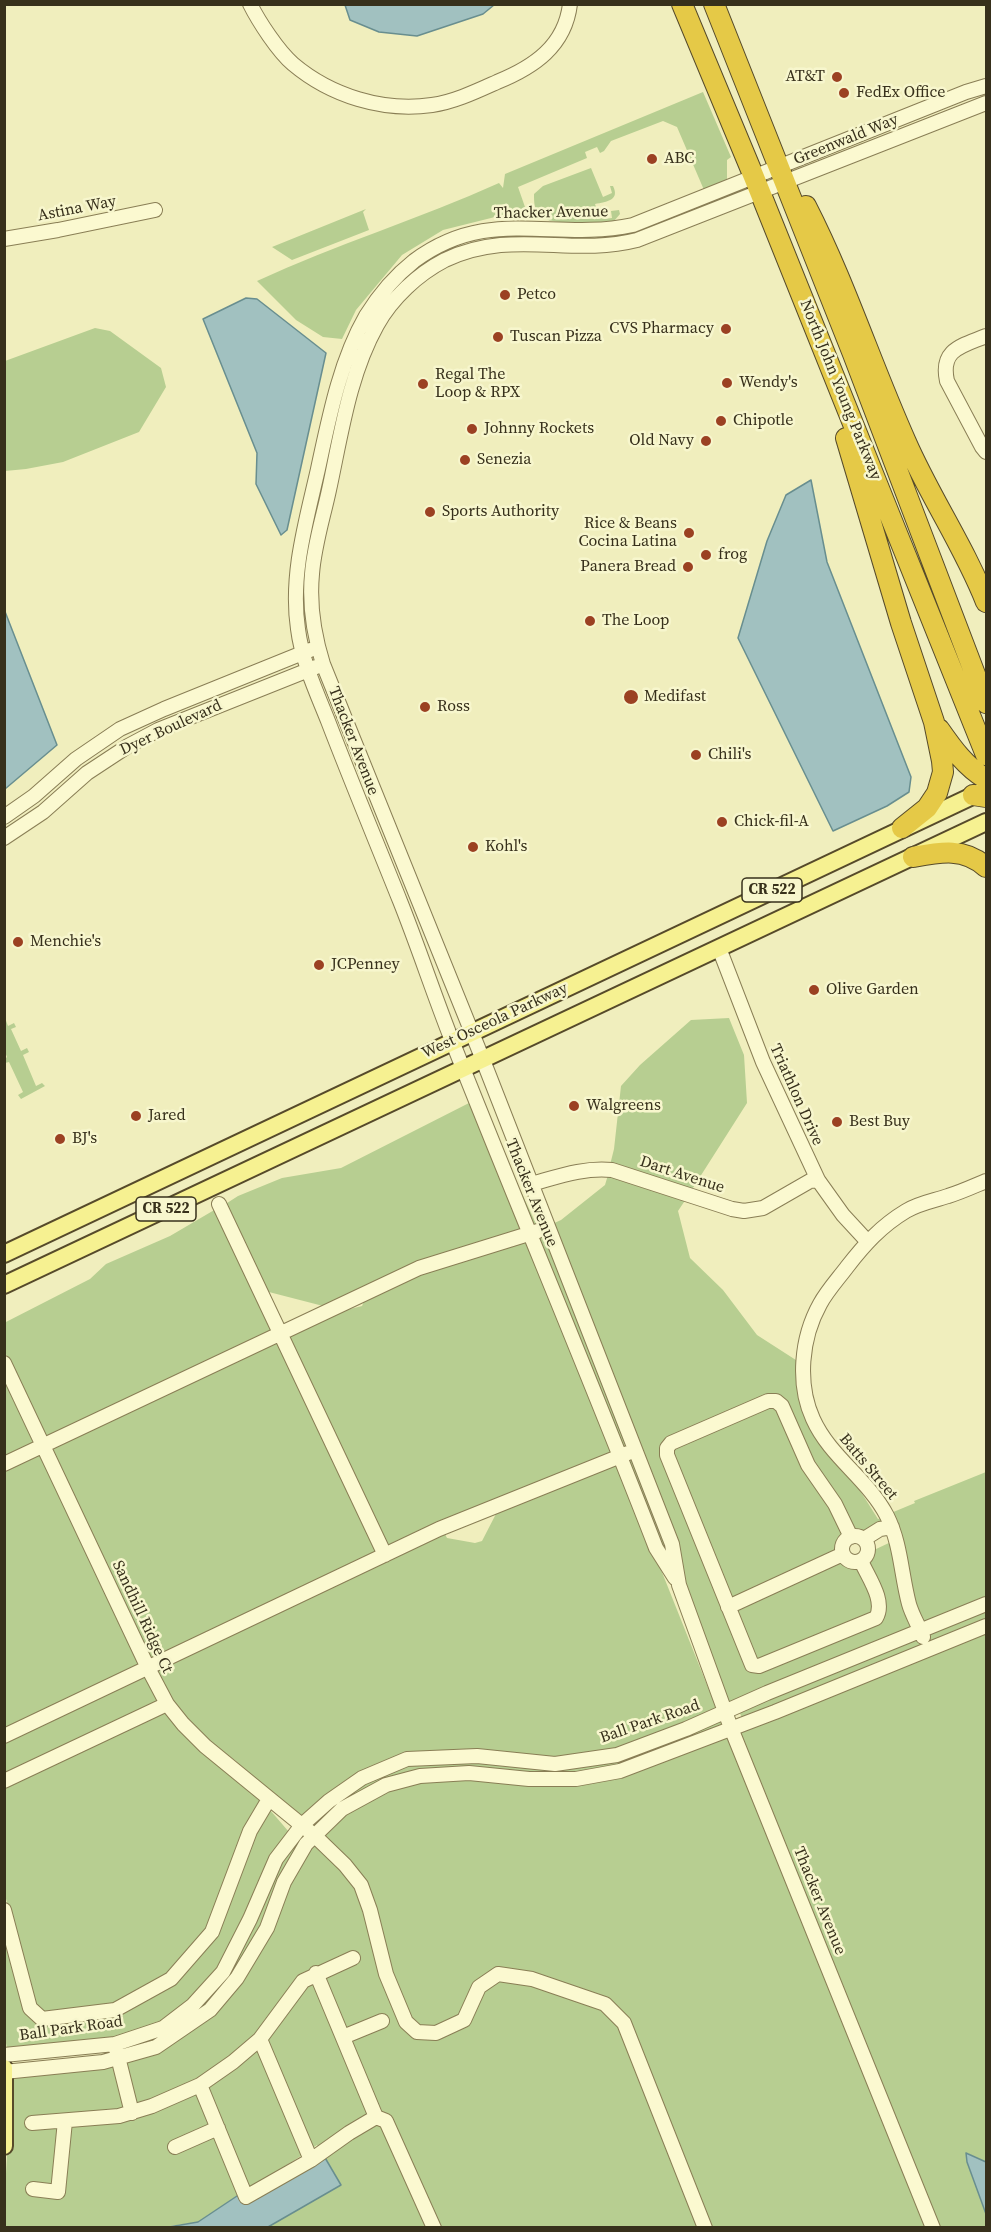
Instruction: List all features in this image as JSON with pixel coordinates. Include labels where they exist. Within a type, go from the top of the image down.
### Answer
[{"type":"highway","name":"North John Young Parkway","points":[[682,4],[987,755]]},
{"type":"highway","name":"North John Young Parkway","points":[[714,4],[785,176],[987,703]]},
{"type":"highway","points":[[785,176],[803,198],[824,241],[888,403],[915,464],[969,563],[987,602]]},
{"type":"highway","points":[[796,282],[830,384],[901,623],[934,722],[942,762],[941,784],[927,807],[902,828]]},
{"type":"highway","points":[[934,722],[960,758],[971,769],[987,779]]},
{"type":"highway","points":[[913,857],[944,852],[961,853],[979,860],[987,867]]},
{"type":"main road","name":"West Osceola Parkway","points":[[4,1254],[902,828],[982,794]]},
{"type":"main road","name":"West Osceola Parkway","points":[[4,1286],[987,822]]},
{"type":"main road","points":[[4,2146],[5,2071]]},
{"type":"street","points":[[250,4],[259,21],[291,63],[331,90],[369,102],[400,107],[434,105],[519,74],[542,59],[556,42],[568,19],[570,4]]},
{"type":"street","name":"Greenwald Way","points":[[785,176],[939,103],[987,86]]},
{"type":"street","points":[[939,103],[946,118]]},
{"type":"street","name":"Greenwald Way","points":[[785,176],[987,103]]},
{"type":"street","name":"Thacker Avenue","points":[[679,1585],[656,1548],[452,1041],[401,903],[357,798],[308,669],[296,610],[297,567],[327,427],[347,360],[365,318],[391,282],[415,261],[458,238],[484,230],[534,227],[587,231],[633,225],[785,176]]},
{"type":"street","name":"Thacker Avenue","points":[[757,184],[637,240],[585,247],[506,243],[445,260],[419,278],[387,311],[378,324],[357,368],[312,574],[312,609],[323,664],[483,1060],[672,1544],[679,1585],[725,1713],[933,2228]]},
{"type":"street","name":"Astina Way","points":[[4,238],[58,230],[155,210]]},
{"type":"street","points":[[637,240],[637,230],[648,219]]},
{"type":"street","points":[[534,227],[539,243]]},
{"type":"street","points":[[987,336],[949,354],[945,372],[947,381],[982,447],[987,452]]},
{"type":"street","points":[[306,520],[322,523]]},
{"type":"street","name":"Dyer Boulevard","points":[[4,817],[34,796],[76,759],[120,729],[318,647]]},
{"type":"street","name":"Dyer Boulevard","points":[[4,838],[43,812],[87,773],[128,746],[158,730],[323,664]]},
{"type":"street","points":[[120,729],[128,746]]},
{"type":"street","points":[[357,798],[374,790]]},
{"type":"street","name":"Triathlon Drive","points":[[719,948],[763,1062],[818,1180],[843,1215],[867,1240]]},
{"type":"street","name":"Dart Avenue","points":[[531,1184],[583,1171],[612,1170],[732,1209],[753,1211],[769,1206],[810,1181],[818,1180]]},
{"type":"street","name":"Batts Street","points":[[928,1649],[909,1605],[899,1547],[882,1506],[871,1491],[835,1454],[812,1417],[803,1376],[804,1352],[820,1304],[867,1240],[907,1211],[929,1200],[948,1196],[987,1181]]},
{"type":"street","points":[[219,1204],[385,1555]]},
{"type":"street","points":[[4,1464],[420,1268],[548,1227]]},
{"type":"street","points":[[571,1334],[587,1328]]},
{"type":"street","name":"Sandhill Ridge Ct","points":[[4,1363],[167,1704],[205,1746],[315,1836],[361,1884],[386,1974],[406,2022],[417,2032],[436,2033],[464,2020],[479,1987],[498,1974],[532,1979],[605,2004],[624,2023],[705,2228]]},
{"type":"street","points":[[768,1401],[776,1401],[782,1406],[808,1465],[868,1553],[861,1561],[879,1602],[879,1612],[876,1618],[759,1666],[752,1665],[667,1455],[667,1448],[671,1443],[768,1401]]},
{"type":"street","points":[[4,1736],[439,1529],[635,1450]]},
{"type":"street","points":[[861,1561],[849,1560],[843,1554],[843,1544],[861,1540],[880,1529],[890,1528]]},
{"type":"street","points":[[728,1607],[843,1554]]},
{"type":"street","name":"Ball Park Road","points":[[5,2071],[103,2062],[116,2051],[163,2028],[193,2005],[223,1972],[276,1860],[302,1825],[329,1801],[362,1778],[407,1759],[477,1756],[555,1764],[617,1755],[725,1713],[767,1693],[987,1604]]},
{"type":"street","name":"Ball Park Road","points":[[4,2055],[116,2051],[156,2047],[210,2010],[237,1978],[267,1928],[284,1882],[306,1845],[342,1809],[386,1785],[420,1776],[469,1773],[529,1779],[576,1779],[620,1770],[987,1626]]},
{"type":"street","points":[[4,1781],[167,1704]]},
{"type":"street","points":[[4,1910],[30,2008],[42,2019],[115,2010],[171,1979],[212,1932],[250,1831],[269,1799]]},
{"type":"street","points":[[33,2123],[119,2116],[132,2113],[200,2085],[233,2062],[260,2038],[303,1981],[316,1973],[353,1958]]},
{"type":"street","points":[[316,1973],[376,2117],[386,2121],[434,2228]]},
{"type":"street","points":[[343,2037],[382,2021]]},
{"type":"street","points":[[260,2038],[311,2160]]},
{"type":"street","points":[[116,2051],[132,2113]]},
{"type":"street","points":[[200,2085],[246,2198],[311,2160],[376,2117]]},
{"type":"street","points":[[33,2189],[58,2192],[65,2121]]},
{"type":"street","points":[[176,2146],[218,2127]]},
{"type":"green space","points":[[703,92],[731,157],[727,160],[727,180],[704,190],[677,127],[663,121],[611,141],[600,153],[597,147],[585,152],[587,158],[518,187],[525,207],[517,218],[503,219],[503,215],[443,230],[402,255],[356,310],[342,339],[323,337],[296,320],[257,281],[499,183],[503,188],[505,174]]},
{"type":"green space","points":[[591,168],[603,197],[612,193],[610,186],[613,186],[615,194],[611,200],[595,204],[596,207],[602,207],[604,219],[612,218],[611,211],[619,210],[620,214],[614,221],[564,222],[540,216],[535,208],[534,194],[543,186]]},
{"type":"green space","points":[[366,209],[363,212],[369,230],[292,260],[272,247]]},
{"type":"green space","points":[[95,328],[110,331],[161,368],[166,387],[139,432],[63,462],[5,471],[5,361]]},
{"type":"green space","points":[[5,1018],[8,1026],[14,1023],[16,1027],[11,1029],[21,1051],[27,1048],[29,1052],[23,1055],[36,1086],[42,1083],[45,1086],[21,1099],[18,1095],[23,1092],[9,1062],[5,1063],[7,1057]]},
{"type":"green space","points":[[729,1018],[744,1055],[747,1103],[691,1191],[610,1165],[621,1086],[640,1065],[691,1020]]},
{"type":"green space","points":[[471,1102],[524,1230],[327,1307],[265,1291],[224,1205],[238,1196],[282,1178],[341,1168]]},
{"type":"green space","points":[[487,1119],[539,1230],[561,1220],[605,1185],[608,1175],[686,1199],[678,1211],[690,1258],[723,1290],[757,1335],[799,1362],[801,1397],[878,1519],[883,1517],[886,1523],[865,1535],[854,1532],[812,1463],[785,1402],[667,1439],[748,1667],[878,1623],[869,1564],[874,1550],[893,1541],[914,1628],[725,1706]]},
{"type":"green space","points":[[216,1209],[274,1331],[45,1439],[5,1352],[4,1323],[90,1279],[106,1264],[170,1236]]},
{"type":"green space","points":[[528,1239],[614,1453],[387,1548],[286,1337],[342,1311],[362,1306],[365,1299],[421,1273]]},
{"type":"green space","points":[[278,1340],[379,1552],[150,1661],[50,1448]]},
{"type":"green space","points":[[4,1373],[37,1443],[4,1459]]},
{"type":"green space","points":[[769,1406],[775,1406],[845,1535],[838,1543],[837,1551],[730,1600],[672,1455],[674,1447]]},
{"type":"green space","points":[[42,1452],[142,1665],[5,1730],[5,1470]]},
{"type":"green space","points":[[618,1462],[717,1710],[616,1750],[554,1759],[405,1755],[295,1825],[236,1761],[185,1724],[154,1670],[444,1532],[447,1538],[475,1543],[482,1541],[498,1510]]},
{"type":"green space","points":[[986,1472],[986,1599],[922,1625],[913,1604],[891,1513],[915,1503],[914,1501]]},
{"type":"green space","points":[[840,1561],[850,1569],[859,1569],[875,1603],[873,1614],[758,1661],[755,1660],[734,1610]]},
{"type":"green space","points":[[986,1610],[986,1620],[930,1643],[927,1634]]},
{"type":"green space","points":[[986,1631],[986,2162],[967,2153],[967,2162],[986,2214],[986,2227],[938,2227],[735,1732]]},
{"type":"green space","points":[[918,1637],[922,1646],[742,1718],[739,1711]]},
{"type":"green space","points":[[146,1674],[161,1702],[5,1776],[5,1741]]},
{"type":"green space","points":[[166,1711],[179,1731],[230,1768],[263,1803],[208,1929],[169,1975],[113,2005],[43,2014],[34,2006],[5,1895],[4,1787]]},
{"type":"green space","points":[[721,1719],[723,1726],[619,1766],[576,1774],[420,1771],[313,1830],[306,1829],[332,1805],[365,1783],[409,1764],[478,1761],[556,1769]]},
{"type":"green space","points":[[727,1735],[929,2227],[710,2227],[627,2019],[498,1970],[461,2016],[435,2028],[419,2027],[410,2019],[390,1973],[375,1910],[321,1836],[345,1813],[387,1790],[421,1780],[469,1778],[578,1784]]},
{"type":"green space","points":[[270,1810],[289,1832],[219,1968],[189,2001],[160,2023],[113,2039],[7,2049],[4,2031],[4,1927],[28,2012],[116,2015],[175,1983],[216,1934],[256,1833]]},
{"type":"green space","points":[[297,1837],[305,1839],[263,1925],[233,1975],[207,2006],[154,2042],[121,2051],[120,2047],[196,2008],[280,1862]]},
{"type":"green space","points":[[315,1843],[357,1887],[402,2024],[438,2038],[482,1990],[499,1980],[531,1984],[603,2009],[620,2026],[700,2227],[268,2227],[341,2185],[324,2156],[378,2121],[349,2040],[384,2015],[345,2031],[322,1976],[359,1960],[355,1951],[311,1970],[257,2034],[231,2058],[198,2080],[135,2106],[124,2061],[213,2014]]},
{"type":"green space","points":[[315,1980],[370,2114],[319,2148],[317,2145],[311,2149],[265,2040],[306,1985]]},
{"type":"green space","points":[[258,2047],[304,2154],[248,2190],[206,2087]]},
{"type":"green space","points":[[115,2063],[127,2109],[60,2126],[58,2197],[70,2125],[198,2091],[240,2194],[198,2222],[163,2227],[5,2228],[10,2077]]},
{"type":"water","points":[[345,4],[494,5],[483,14],[417,36],[379,32],[350,20]]},
{"type":"water","points":[[246,298],[257,299],[326,353],[287,530],[281,535],[256,484],[257,453],[203,319]]},
{"type":"water","points":[[811,480],[827,562],[911,777],[909,792],[887,806],[833,831],[738,638],[767,541],[786,495]]},
{"type":"water","points":[[4,609],[57,745],[5,789],[4,789]]},
{"type":"water","points":[[966,2153],[986,2162],[986,2214],[967,2162]]},
{"type":"water","points":[[324,2156],[341,2185],[268,2227],[163,2228],[198,2222],[240,2194]]},
{"type":"place","name":"AT&T","points":[[837,77]]},
{"type":"place","name":"FedEx Office","points":[[844,93]]},
{"type":"place","name":"ABC","points":[[652,159]]},
{"type":"place","name":"Petco","points":[[505,295]]},
{"type":"place","name":"CVS Pharmacy","points":[[726,329]]},
{"type":"place","name":"Tuscan Pizza","points":[[498,337]]},
{"type":"place","name":"Wendy's","points":[[727,383]]},
{"type":"place","name":"Regal The Loop & RPX","points":[[423,384]]},
{"type":"place","name":"Chipotle","points":[[721,421]]},
{"type":"place","name":"Johnny Rockets","points":[[472,429]]},
{"type":"place","name":"Old Navy","points":[[706,441]]},
{"type":"place","name":"Senezia","points":[[465,460]]},
{"type":"place","name":"Sports Authority","points":[[430,512]]},
{"type":"place","name":"Rice & Beans Cocina Latina","points":[[689,533]]},
{"type":"place","name":"frog","points":[[706,555]]},
{"type":"place","name":"Panera Bread","points":[[688,567]]},
{"type":"place","name":"The Loop","points":[[590,621]]},
{"type":"place","name":"Medifast","points":[[631,697]]},
{"type":"place","name":"Ross","points":[[425,707]]},
{"type":"place","name":"Chili's","points":[[696,755]]},
{"type":"place","name":"Chick-fil-A","points":[[722,822]]},
{"type":"place","name":"Kohl's","points":[[473,847]]},
{"type":"place","name":"Menchie's","points":[[18,942]]},
{"type":"place","name":"JCPenney","points":[[319,965]]},
{"type":"place","name":"Olive Garden","points":[[814,990]]},
{"type":"place","name":"Walgreens","points":[[574,1106]]},
{"type":"place","name":"Jared","points":[[136,1116]]},
{"type":"place","name":"Best Buy","points":[[837,1122]]},
{"type":"place","name":"BJ's","points":[[60,1139]]}]
